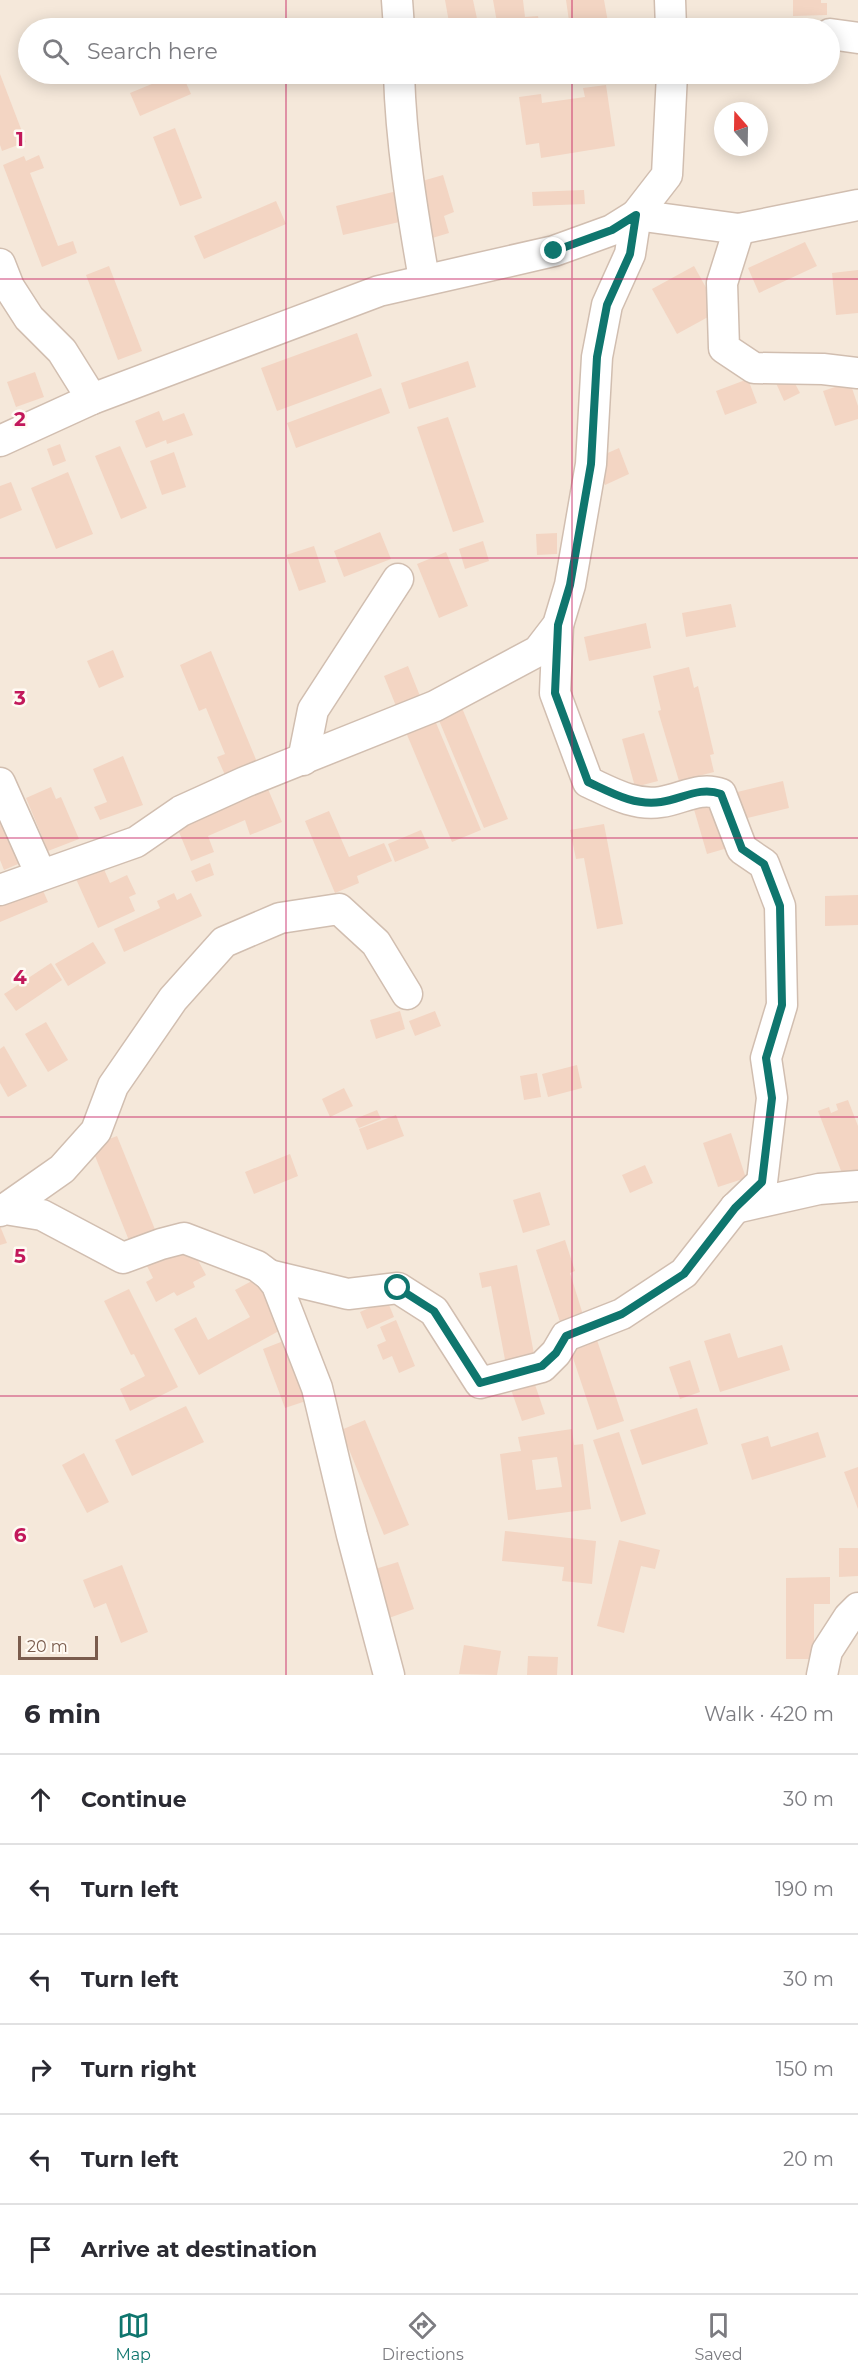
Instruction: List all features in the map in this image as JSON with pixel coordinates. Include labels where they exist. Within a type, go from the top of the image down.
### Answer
[{"type":"street","points":[[397,0],[398,18]]},
{"type":"street","points":[[670,0],[671,18]]},
{"type":"street","points":[[840,35],[858,38]]},
{"type":"street","points":[[399,84],[400,118],[406,171],[424,279]]},
{"type":"street","points":[[0,440],[92,399],[379,291],[554,251],[612,230],[636,215],[667,175],[678,84]]},
{"type":"street","points":[[636,215],[739,229],[858,205]]},
{"type":"street","points":[[269,1275],[348,1294],[398,1288],[434,1311],[480,1383],[542,1366],[556,1353],[566,1336],[622,1314],[684,1274],[735,1208],[762,1182],[772,1098],[766,1058],[782,1005],[780,906],[764,864],[742,849],[721,794],[709,789],[660,802],[632,801],[588,782],[555,693],[558,625],[570,585],[591,464],[597,357],[607,305],[630,254],[636,215]]},
{"type":"street","points":[[739,229],[722,283],[724,348],[754,368],[823,369],[858,373]]},
{"type":"street","points":[[0,264],[9,287],[29,318],[62,351],[92,399]]},
{"type":"street","points":[[303,760],[313,711],[398,579]]},
{"type":"street","points":[[0,890],[136,842],[181,811],[245,782],[445,701],[538,651],[558,625]]},
{"type":"street","points":[[0,783],[41,875]]},
{"type":"street","points":[[2,1210],[62,1169],[96,1131],[113,1086],[173,999],[224,942],[280,918],[339,909],[376,943],[407,994]]},
{"type":"street","points":[[735,1208],[819,1189],[858,1186]]},
{"type":"street","points":[[2,1210],[42,1215],[123,1258],[184,1238],[257,1266],[269,1275],[277,1285],[317,1388],[352,1535],[389,1675]]},
{"type":"street","points":[[822,1675],[827,1651],[849,1617],[858,1608]]},
{"type":"shaded area","points":[[0,0],[858,0],[858,1675],[0,1675]]},
{"type":"building","points":[[445,0],[473,0],[477,18],[448,18]]},
{"type":"building","points":[[493,0],[523,0],[525,17],[538,16],[538,18],[496,18]]},
{"type":"building","points":[[566,0],[604,0],[607,18],[569,18]]},
{"type":"building","points":[[793,0],[821,0],[821,3],[827,3],[827,15],[793,16]]},
{"type":"building","points":[[0,74],[26,142],[2,151],[0,145]]},
{"type":"building","points":[[152,84],[186,84],[191,94],[140,116],[130,93]]},
{"type":"building","points":[[606,85],[615,146],[541,158],[539,143],[526,145],[519,97],[541,94],[542,103],[585,97],[583,88]]},
{"type":"building","points":[[175,128],[202,198],[180,206],[153,137]]},
{"type":"building","points":[[39,155],[44,168],[30,173],[58,246],[73,241],[77,253],[42,267],[3,165],[24,156],[26,161]]},
{"type":"building","points":[[443,175],[454,212],[444,216],[449,233],[429,239],[412,184]]},
{"type":"building","points":[[401,190],[408,220],[343,235],[336,206]]},
{"type":"building","points":[[584,190],[585,204],[533,206],[532,192]]},
{"type":"building","points":[[276,201],[286,224],[204,259],[194,236]]},
{"type":"building","points":[[805,242],[817,266],[759,293],[748,268]]},
{"type":"building","points":[[109,266],[142,351],[118,360],[86,275]]},
{"type":"building","points":[[694,266],[719,311],[677,334],[652,289]]},
{"type":"building","points":[[858,270],[858,313],[836,315],[832,273]]},
{"type":"building","points":[[357,333],[372,376],[277,411],[261,368]]},
{"type":"building","points":[[468,361],[476,387],[409,409],[401,383]]},
{"type":"building","points":[[35,372],[44,397],[16,407],[7,382]]},
{"type":"building","points":[[791,376],[800,393],[784,401],[776,383]]},
{"type":"building","points":[[748,379],[757,403],[725,415],[716,391]]},
{"type":"building","points":[[850,382],[858,406],[858,419],[835,426],[823,391]]},
{"type":"building","points":[[381,388],[390,413],[296,448],[287,423]]},
{"type":"building","points":[[159,411],[163,421],[184,413],[193,435],[167,444],[166,440],[146,448],[135,421]]},
{"type":"building","points":[[448,417],[484,522],[453,532],[417,427]]},
{"type":"building","points":[[60,444],[66,461],[53,466],[47,449]]},
{"type":"building","points":[[120,446],[147,508],[121,519],[95,456]]},
{"type":"building","points":[[619,448],[629,474],[605,485],[594,459]]},
{"type":"building","points":[[174,452],[186,487],[162,495],[150,461]]},
{"type":"building","points":[[68,472],[93,534],[56,549],[31,488]]},
{"type":"building","points":[[11,482],[22,510],[0,519],[0,486]]},
{"type":"building","points":[[380,532],[391,559],[344,577],[334,551]]},
{"type":"building","points":[[557,533],[557,554],[537,555],[536,534]]},
{"type":"building","points":[[483,541],[489,561],[465,569],[459,549]]},
{"type":"building","points":[[314,546],[326,582],[299,591],[286,555]]},
{"type":"building","points":[[446,552],[468,606],[439,618],[417,564]]},
{"type":"building","points":[[731,604],[736,627],[686,637],[682,613]]},
{"type":"building","points":[[646,623],[651,648],[589,661],[584,637]]},
{"type":"building","points":[[113,650],[124,677],[99,688],[87,661]]},
{"type":"building","points":[[211,651],[257,762],[225,775],[217,757],[225,754],[206,708],[199,711],[180,665]]},
{"type":"building","points":[[408,666],[420,696],[396,706],[384,676]]},
{"type":"building","points":[[689,667],[694,688],[698,686],[714,754],[710,755],[714,772],[679,781],[658,711],[661,710],[653,676]]},
{"type":"building","points":[[462,708],[508,819],[484,828],[438,718]]},
{"type":"building","points":[[434,718],[481,830],[452,842],[405,730]]},
{"type":"building","points":[[644,733],[658,781],[635,787],[622,739]]},
{"type":"building","points":[[123,756],[143,805],[100,820],[94,807],[107,802],[93,769]]},
{"type":"building","points":[[783,781],[789,808],[735,821],[729,794]]},
{"type":"building","points":[[265,782],[282,822],[250,835],[245,820],[208,836],[214,852],[191,861],[174,820]]},
{"type":"building","points":[[51,787],[56,799],[61,797],[79,839],[48,851],[26,798]]},
{"type":"building","points":[[0,799],[30,859],[4,870],[0,860]]},
{"type":"building","points":[[717,799],[731,847],[707,854],[693,806]]},
{"type":"building","points":[[329,811],[349,857],[384,843],[392,861],[357,876],[359,883],[335,893],[305,821]]},
{"type":"building","points":[[604,824],[623,924],[597,929],[584,858],[576,859],[570,830]]},
{"type":"building","points":[[421,830],[429,848],[395,862],[388,844]]},
{"type":"building","points":[[99,858],[110,883],[127,875],[136,894],[129,897],[135,911],[98,928],[72,870]]},
{"type":"building","points":[[210,863],[214,875],[196,882],[191,871]]},
{"type":"building","points":[[38,879],[48,902],[0,922],[0,895]]},
{"type":"building","points":[[174,893],[177,900],[191,893],[202,916],[124,952],[114,929],[160,908],[157,901]]},
{"type":"building","points":[[858,895],[858,925],[825,926],[825,896]]},
{"type":"building","points":[[93,942],[106,963],[68,986],[55,964]]},
{"type":"building","points":[[51,963],[62,980],[16,1011],[4,994]]},
{"type":"building","points":[[400,1011],[405,1029],[376,1039],[370,1020]]},
{"type":"building","points":[[435,1011],[441,1026],[415,1036],[409,1021]]},
{"type":"building","points":[[46,1022],[68,1060],[48,1072],[25,1034]]},
{"type":"building","points":[[4,1046],[27,1086],[8,1097],[0,1083],[0,1049]]},
{"type":"building","points":[[577,1065],[582,1088],[548,1097],[542,1074]]},
{"type":"building","points":[[537,1073],[541,1097],[524,1100],[520,1076]]},
{"type":"building","points":[[344,1088],[353,1106],[330,1117],[322,1099]]},
{"type":"building","points":[[848,1100],[858,1126],[858,1176],[845,1181],[818,1111],[829,1107],[831,1113],[838,1110],[836,1104]]},
{"type":"building","points":[[377,1110],[381,1119],[359,1128],[355,1119]]},
{"type":"building","points":[[396,1115],[404,1136],[367,1150],[359,1129]]},
{"type":"building","points":[[731,1133],[746,1178],[718,1187],[703,1143]]},
{"type":"building","points":[[117,1136],[156,1232],[130,1243],[91,1146]]},
{"type":"building","points":[[290,1154],[298,1176],[254,1194],[245,1172]]},
{"type":"building","points":[[645,1165],[653,1183],[630,1193],[622,1175]]},
{"type":"building","points":[[540,1192],[550,1225],[523,1233],[513,1200]]},
{"type":"building","points":[[0,1226],[7,1243],[0,1245]]},
{"type":"building","points":[[565,1240],[575,1271],[570,1273],[584,1318],[561,1325],[536,1250]]},
{"type":"building","points":[[189,1244],[206,1275],[193,1282],[195,1287],[177,1296],[174,1292],[156,1302],[146,1282],[153,1278],[147,1266]]},
{"type":"building","points":[[517,1265],[535,1359],[506,1365],[491,1286],[482,1288],[479,1273]]},
{"type":"building","points":[[259,1277],[286,1327],[199,1375],[174,1329],[196,1317],[208,1340],[250,1317],[235,1290]]},
{"type":"building","points":[[129,1289],[178,1387],[130,1411],[120,1389],[145,1376],[134,1354],[131,1355],[104,1301]]},
{"type":"building","points":[[387,1300],[394,1317],[367,1329],[360,1312]]},
{"type":"building","points":[[396,1320],[415,1366],[399,1373],[392,1356],[383,1360],[377,1345],[386,1341],[380,1327]]},
{"type":"building","points":[[730,1333],[738,1358],[782,1345],[790,1370],[720,1392],[704,1341]]},
{"type":"building","points":[[595,1334],[624,1421],[597,1430],[568,1343]]},
{"type":"building","points":[[286,1340],[309,1400],[285,1408],[263,1349]]},
{"type":"building","points":[[690,1360],[700,1392],[680,1399],[669,1367]]},
{"type":"building","points":[[531,1373],[545,1414],[522,1421],[508,1381]]},
{"type":"building","points":[[186,1406],[204,1442],[132,1476],[115,1440]]},
{"type":"building","points":[[697,1408],[708,1444],[642,1465],[630,1430]]},
{"type":"building","points":[[365,1420],[409,1525],[384,1535],[341,1430]]},
{"type":"building","points":[[572,1429],[574,1445],[583,1444],[591,1509],[508,1520],[500,1454],[521,1451],[518,1437]],"holes":[[[557,1457],[562,1487],[536,1490],[532,1460]]]},
{"type":"building","points":[[619,1432],[646,1514],[621,1522],[593,1440]]},
{"type":"building","points":[[818,1432],[826,1457],[752,1480],[741,1444],[768,1436],[771,1447]]},
{"type":"building","points":[[84,1453],[109,1502],[87,1513],[62,1465]]},
{"type":"building","points":[[858,1467],[858,1509],[844,1472]]},
{"type":"building","points":[[505,1531],[596,1541],[592,1584],[562,1581],[564,1567],[502,1561]]},
{"type":"building","points":[[619,1540],[660,1550],[655,1569],[641,1566],[624,1633],[597,1626]]},
{"type":"building","points":[[839,1548],[858,1548],[858,1576],[839,1577]]},
{"type":"building","points":[[398,1562],[414,1609],[389,1618],[372,1570]]},
{"type":"building","points":[[122,1565],[148,1632],[121,1643],[106,1603],[94,1608],[83,1580]]},
{"type":"building","points":[[830,1577],[830,1604],[814,1604],[814,1659],[786,1659],[786,1578]]},
{"type":"building","points":[[464,1645],[501,1651],[497,1675],[459,1674]]},
{"type":"building","points":[[528,1656],[558,1657],[557,1675],[527,1675]]},
{"type":"route","points":[[398,1288],[434,1311],[480,1383],[542,1366],[556,1353],[566,1336],[622,1314],[684,1274],[735,1208],[762,1182],[772,1098],[766,1058],[782,1005],[780,906],[764,864],[742,849],[721,794],[709,789],[660,802],[632,801],[588,782],[555,693],[558,625],[570,585],[591,464],[597,357],[607,305],[630,254],[636,215],[612,230],[554,251]]}]
